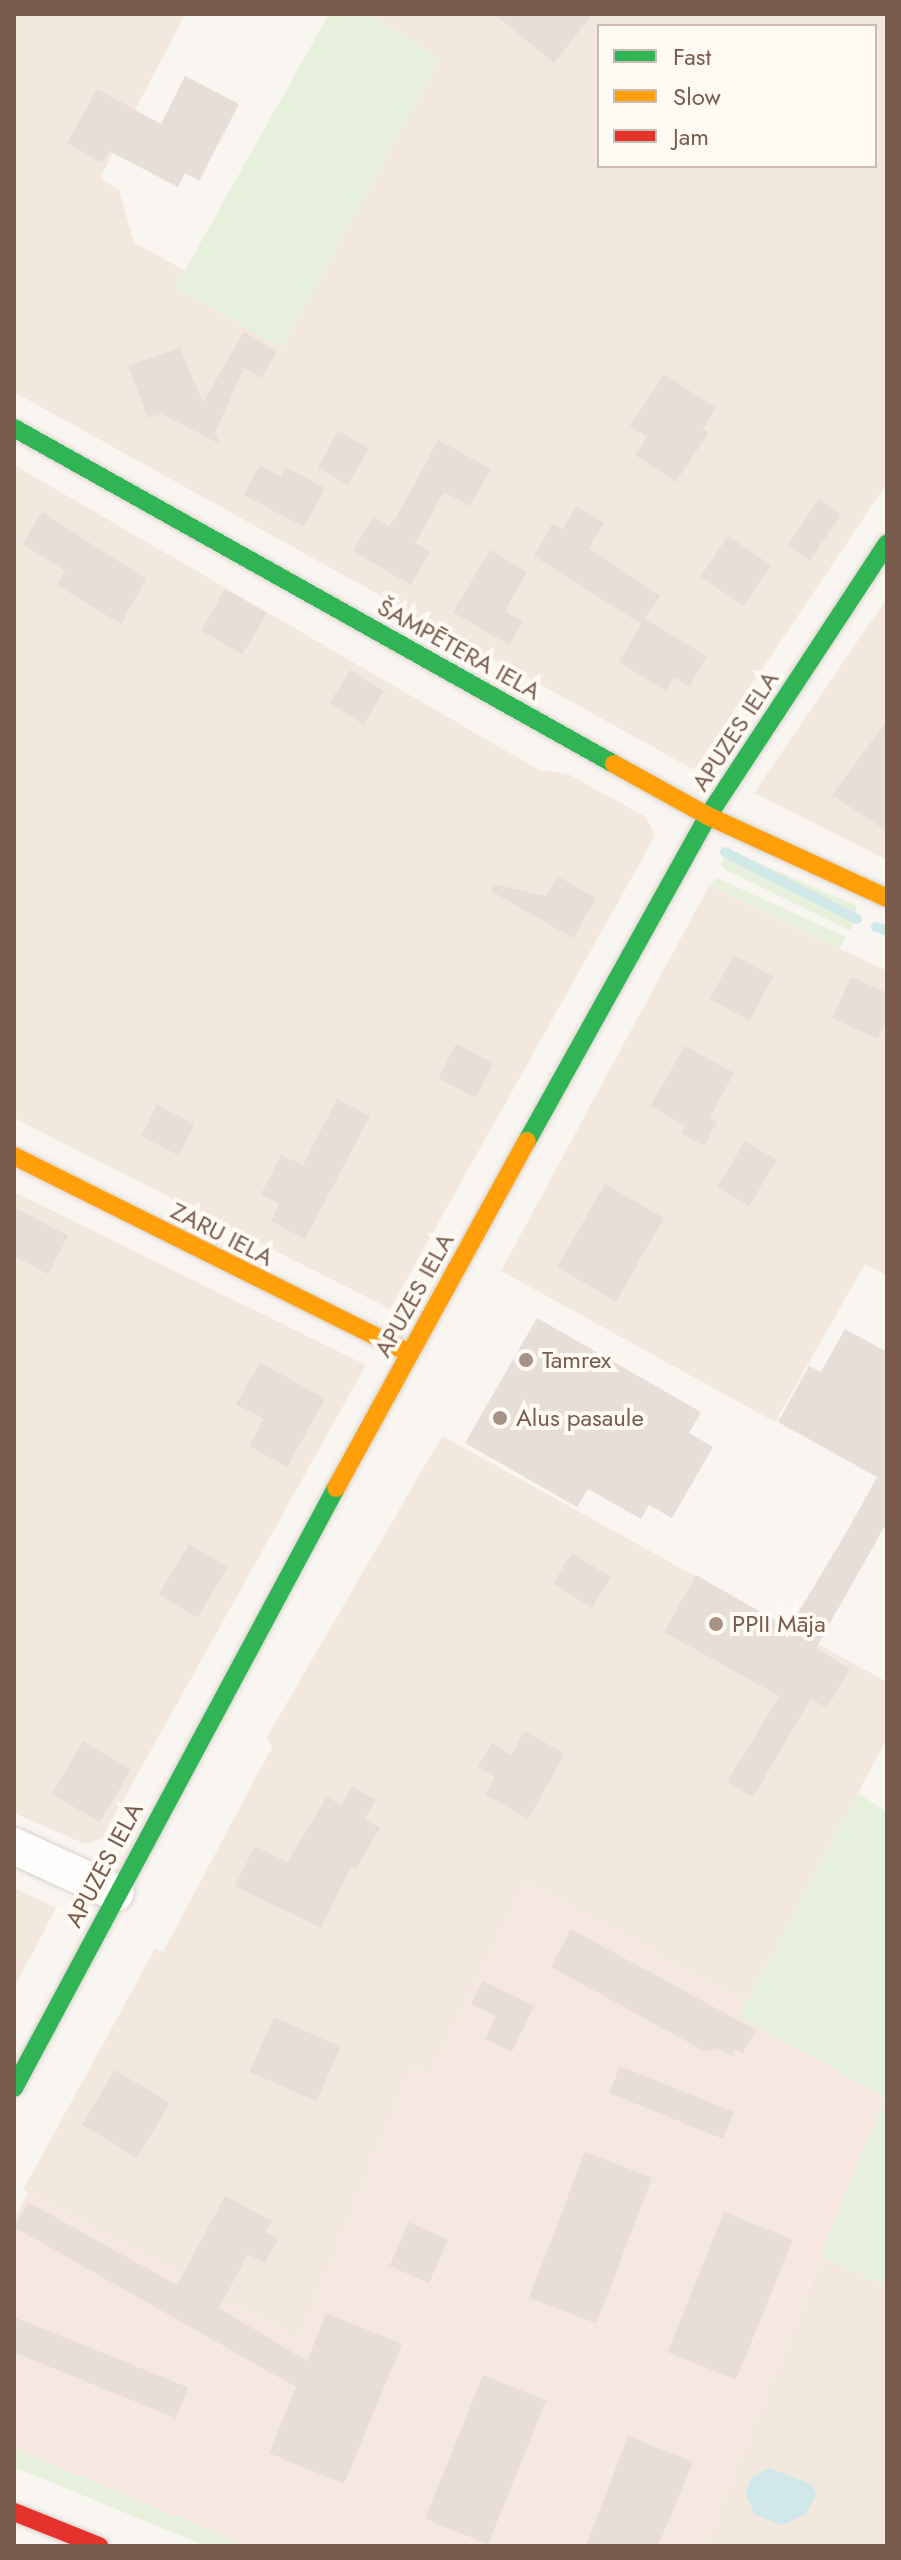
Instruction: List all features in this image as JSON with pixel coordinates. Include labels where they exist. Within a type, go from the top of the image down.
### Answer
[{"type":"street","name":"ŠAMPĒTERA IELA","points":[[14,428],[708,816],[887,898]]},
{"type":"street","name":"APUZES IELA","points":[[14,2088],[116,1893],[409,1353],[708,816],[887,544]]},
{"type":"street","name":"ZARU IELA","points":[[14,1156],[409,1353]]},
{"type":"street","points":[[14,1846],[116,1893]]},
{"type":"street","points":[[14,2512],[99,2546]]},
{"type":"shaded area","points":[[14,14],[185,14],[100,178],[119,190],[134,242],[185,271],[175,288],[439,59],[370,14],[887,14],[887,483],[694,770],[14,392]]},
{"type":"shaded area","points":[[14,465],[539,770],[568,774],[646,817],[655,836],[390,1309],[14,1118]]},
{"type":"shaded area","points":[[887,598],[887,860],[754,793]]},
{"type":"shaded area","points":[[709,886],[887,971],[887,1276],[865,1264],[775,1422],[501,1271]]},
{"type":"shaded area","points":[[14,1192],[366,1365],[102,1838],[85,1844],[14,1813]]},
{"type":"shaded area","points":[[442,1436],[887,1682],[887,1738],[747,2004],[525,1883],[430,2076],[412,2068],[300,2341],[23,2190],[155,1949],[163,1952],[272,1747],[267,1737]]},
{"type":"shaded area","points":[[525,1883],[747,2004],[740,2017],[885,2097],[703,2546],[222,2546],[14,2460],[14,2219],[29,2192],[300,2341],[412,2068],[430,2076]]},
{"type":"shaded area","points":[[14,1888],[56,1908],[14,1988]]},
{"type":"shaded area","points":[[821,2256],[887,2287],[887,2546],[703,2546]]},
{"type":"green space","points":[[329,14],[370,14],[440,59],[282,348],[175,288]]},
{"type":"green space","points":[[729,850],[857,906],[851,931],[724,869],[721,863]]},
{"type":"green space","points":[[717,878],[846,937],[840,948],[709,886]]},
{"type":"green space","points":[[857,1793],[887,1812],[887,2287],[821,2256],[885,2097],[739,2017]]},
{"type":"green space","points":[[14,2448],[247,2546],[206,2546],[14,2467]]},
{"type":"water","points":[[768,2468],[812,2484],[816,2496],[806,2514],[782,2525],[755,2515],[745,2493],[752,2477]]},
{"type":"building","points":[[494,14],[593,14],[554,63]]},
{"type":"building","points":[[185,76],[239,104],[199,181],[185,173],[178,187],[109,151],[102,163],[67,143],[97,89],[161,124]]},
{"type":"building","points":[[244,332],[277,352],[261,378],[244,368],[215,433],[220,444],[161,414],[148,418],[128,366],[180,348],[203,402]]},
{"type":"building","points":[[664,374],[716,408],[703,429],[709,432],[676,482],[635,455],[647,437],[630,426]]},
{"type":"building","points":[[338,431],[369,448],[348,485],[318,468]]},
{"type":"building","points":[[438,440],[491,469],[470,506],[444,492],[415,543],[430,552],[411,585],[353,551],[373,516],[389,526],[396,518]]},
{"type":"building","points":[[260,465],[281,477],[286,467],[325,488],[304,527],[244,495]]},
{"type":"building","points":[[819,499],[841,514],[810,561],[788,545]]},
{"type":"building","points":[[576,506],[604,523],[589,548],[660,596],[645,618],[707,657],[689,687],[674,677],[666,691],[619,662],[641,624],[534,556],[552,524],[563,529]]},
{"type":"building","points":[[42,512],[146,579],[121,624],[57,585],[65,571],[23,544]]},
{"type":"building","points":[[728,536],[771,565],[744,606],[701,577]]},
{"type":"building","points":[[490,550],[527,572],[505,611],[523,622],[509,645],[453,612]]},
{"type":"building","points":[[225,589],[267,613],[243,655],[201,631]]},
{"type":"building","points":[[350,670],[384,691],[363,724],[329,703]]},
{"type":"building","points":[[887,720],[887,831],[832,795]]},
{"type":"building","points":[[557,876],[596,898],[573,938],[491,891],[493,884],[546,896]]},
{"type":"building","points":[[734,955],[773,977],[749,1021],[710,999]]},
{"type":"building","points":[[851,977],[887,993],[887,1019],[878,1039],[832,1018]]},
{"type":"building","points":[[456,1044],[493,1063],[476,1098],[438,1079]]},
{"type":"building","points":[[685,1046],[734,1073],[710,1117],[717,1122],[704,1146],[681,1133],[686,1126],[650,1106]]},
{"type":"building","points":[[337,1099],[370,1116],[305,1239],[271,1221],[279,1204],[261,1194],[281,1155],[303,1165]]},
{"type":"building","points":[[157,1105],[194,1124],[179,1155],[141,1136]]},
{"type":"building","points":[[745,1141],[777,1160],[749,1206],[717,1187]]},
{"type":"building","points":[[605,1184],[664,1218],[616,1301],[557,1267]]},
{"type":"building","points":[[14,1207],[68,1236],[48,1274],[14,1256]]},
{"type":"building","points":[[537,1318],[701,1412],[689,1433],[713,1447],[672,1518],[649,1505],[641,1519],[588,1489],[577,1507],[465,1443]]},
{"type":"building","points":[[845,1329],[887,1352],[887,1522],[816,1648],[850,1669],[827,1708],[811,1699],[753,1797],[727,1782],[779,1696],[664,1632],[696,1575],[789,1628],[846,1533],[877,1477],[778,1422],[809,1366],[821,1372]]},
{"type":"building","points":[[260,1362],[325,1399],[287,1467],[249,1446],[264,1419],[236,1404]]},
{"type":"building","points":[[189,1544],[228,1567],[197,1618],[159,1595]]},
{"type":"building","points":[[572,1553],[611,1577],[592,1608],[553,1584]]},
{"type":"building","points":[[525,1731],[565,1754],[528,1819],[485,1794],[495,1777],[478,1767],[492,1743],[511,1755]]},
{"type":"building","points":[[83,1741],[131,1770],[100,1822],[52,1793]]},
{"type":"building","points":[[352,1786],[376,1800],[365,1819],[380,1828],[356,1869],[351,1866],[321,1928],[235,1886],[255,1846],[287,1862],[327,1797],[341,1805]]},
{"type":"building","points":[[571,1929],[756,2030],[743,2053],[735,2050],[732,2056],[718,2048],[706,2052],[551,1967]]},
{"type":"building","points":[[483,1981],[534,2006],[512,2052],[485,2039],[496,2016],[471,2004]]},
{"type":"building","points":[[274,2017],[341,2047],[316,2102],[250,2072]]},
{"type":"building","points":[[620,2066],[734,2112],[723,2139],[609,2093]]},
{"type":"building","points":[[115,2070],[170,2103],[137,2158],[82,2125]]},
{"type":"building","points":[[585,2152],[652,2178],[596,2323],[529,2298]]},
{"type":"building","points":[[225,2196],[272,2221],[265,2232],[278,2239],[265,2263],[248,2254],[219,2308],[307,2361],[326,2313],[402,2344],[344,2484],[269,2453],[296,2387],[14,2227],[28,2202],[177,2285]]},
{"type":"building","points":[[724,2212],[793,2240],[736,2380],[667,2352]]},
{"type":"building","points":[[409,2222],[448,2239],[429,2283],[389,2266]]},
{"type":"building","points":[[14,2317],[188,2387],[176,2418],[14,2353]]},
{"type":"building","points":[[483,2375],[546,2400],[488,2544],[425,2519]]},
{"type":"building","points":[[628,2436],[693,2462],[658,2546],[586,2546]]},
{"type":"waterway","points":[[725,852],[857,919]]},
{"type":"waterway","points":[[876,927],[887,931]]},
{"type":"traffic: fast","points":[[14,428],[614,764]]},
{"type":"traffic: fast","points":[[527,1141],[708,816],[887,544]]},
{"type":"traffic: fast","points":[[14,2088],[336,1488]]},
{"type":"traffic: slow","points":[[614,764],[708,816],[887,898]]},
{"type":"traffic: slow","points":[[336,1488],[527,1141]]},
{"type":"traffic: slow","points":[[14,1156],[409,1353]]},
{"type":"traffic: jam","points":[[14,2512],[99,2546]]},
{"type":"place","name":"Tamrex","points":[[526,1360]]},
{"type":"place","name":"Alus pasaule","points":[[500,1418]]},
{"type":"place","name":"PPII Māja","points":[[716,1624]]}]
